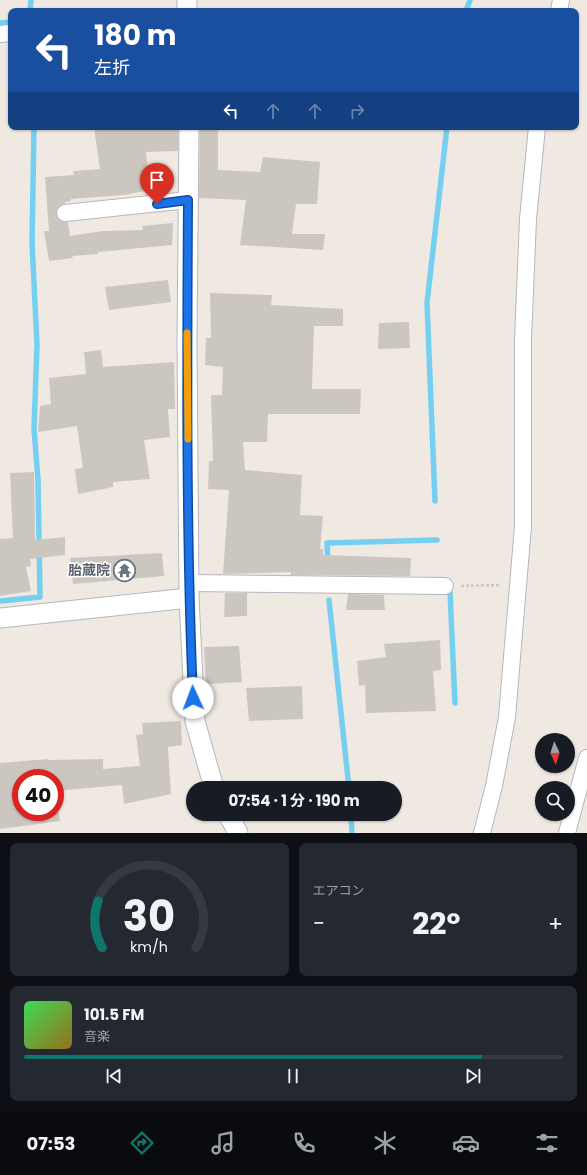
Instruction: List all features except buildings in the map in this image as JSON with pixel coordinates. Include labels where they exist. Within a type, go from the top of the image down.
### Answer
[{"type":"street","points":[[189,130],[187,339],[189,590],[195,721],[212,781]]},
{"type":"street","points":[[482,833],[494,786],[506,717],[523,526],[523,339],[528,219],[537,130]]},
{"type":"street","points":[[65,213],[188,200]]},
{"type":"street","points":[[0,618],[189,590],[445,586]]},
{"type":"street","points":[[567,833],[583,767],[587,758]]},
{"type":"street","points":[[232,821],[238,833]]},
{"type":"path","points":[[445,586],[518,585]]},
{"type":"waterway","points":[[30,8],[31,0]]},
{"type":"waterway","points":[[467,8],[470,0]]},
{"type":"waterway","points":[[0,23],[8,22]]},
{"type":"waterway","points":[[0,601],[40,597],[38,480],[34,429],[37,345],[32,242],[34,130]]},
{"type":"waterway","points":[[435,501],[427,303],[447,130]]},
{"type":"waterway","points":[[328,563],[327,543],[437,540]]},
{"type":"waterway","points":[[450,592],[455,703]]},
{"type":"waterway","points":[[329,600],[348,781]]},
{"type":"waterway","points":[[351,821],[352,833]]},
{"type":"slow traffic","points":[[187,333],[188,439]]},
{"type":"place","name":"胎蔵院","points":[[125,570]]},
{"type":"route","points":[[157,204],[188,200],[187,339],[189,598],[193,698]]}]
